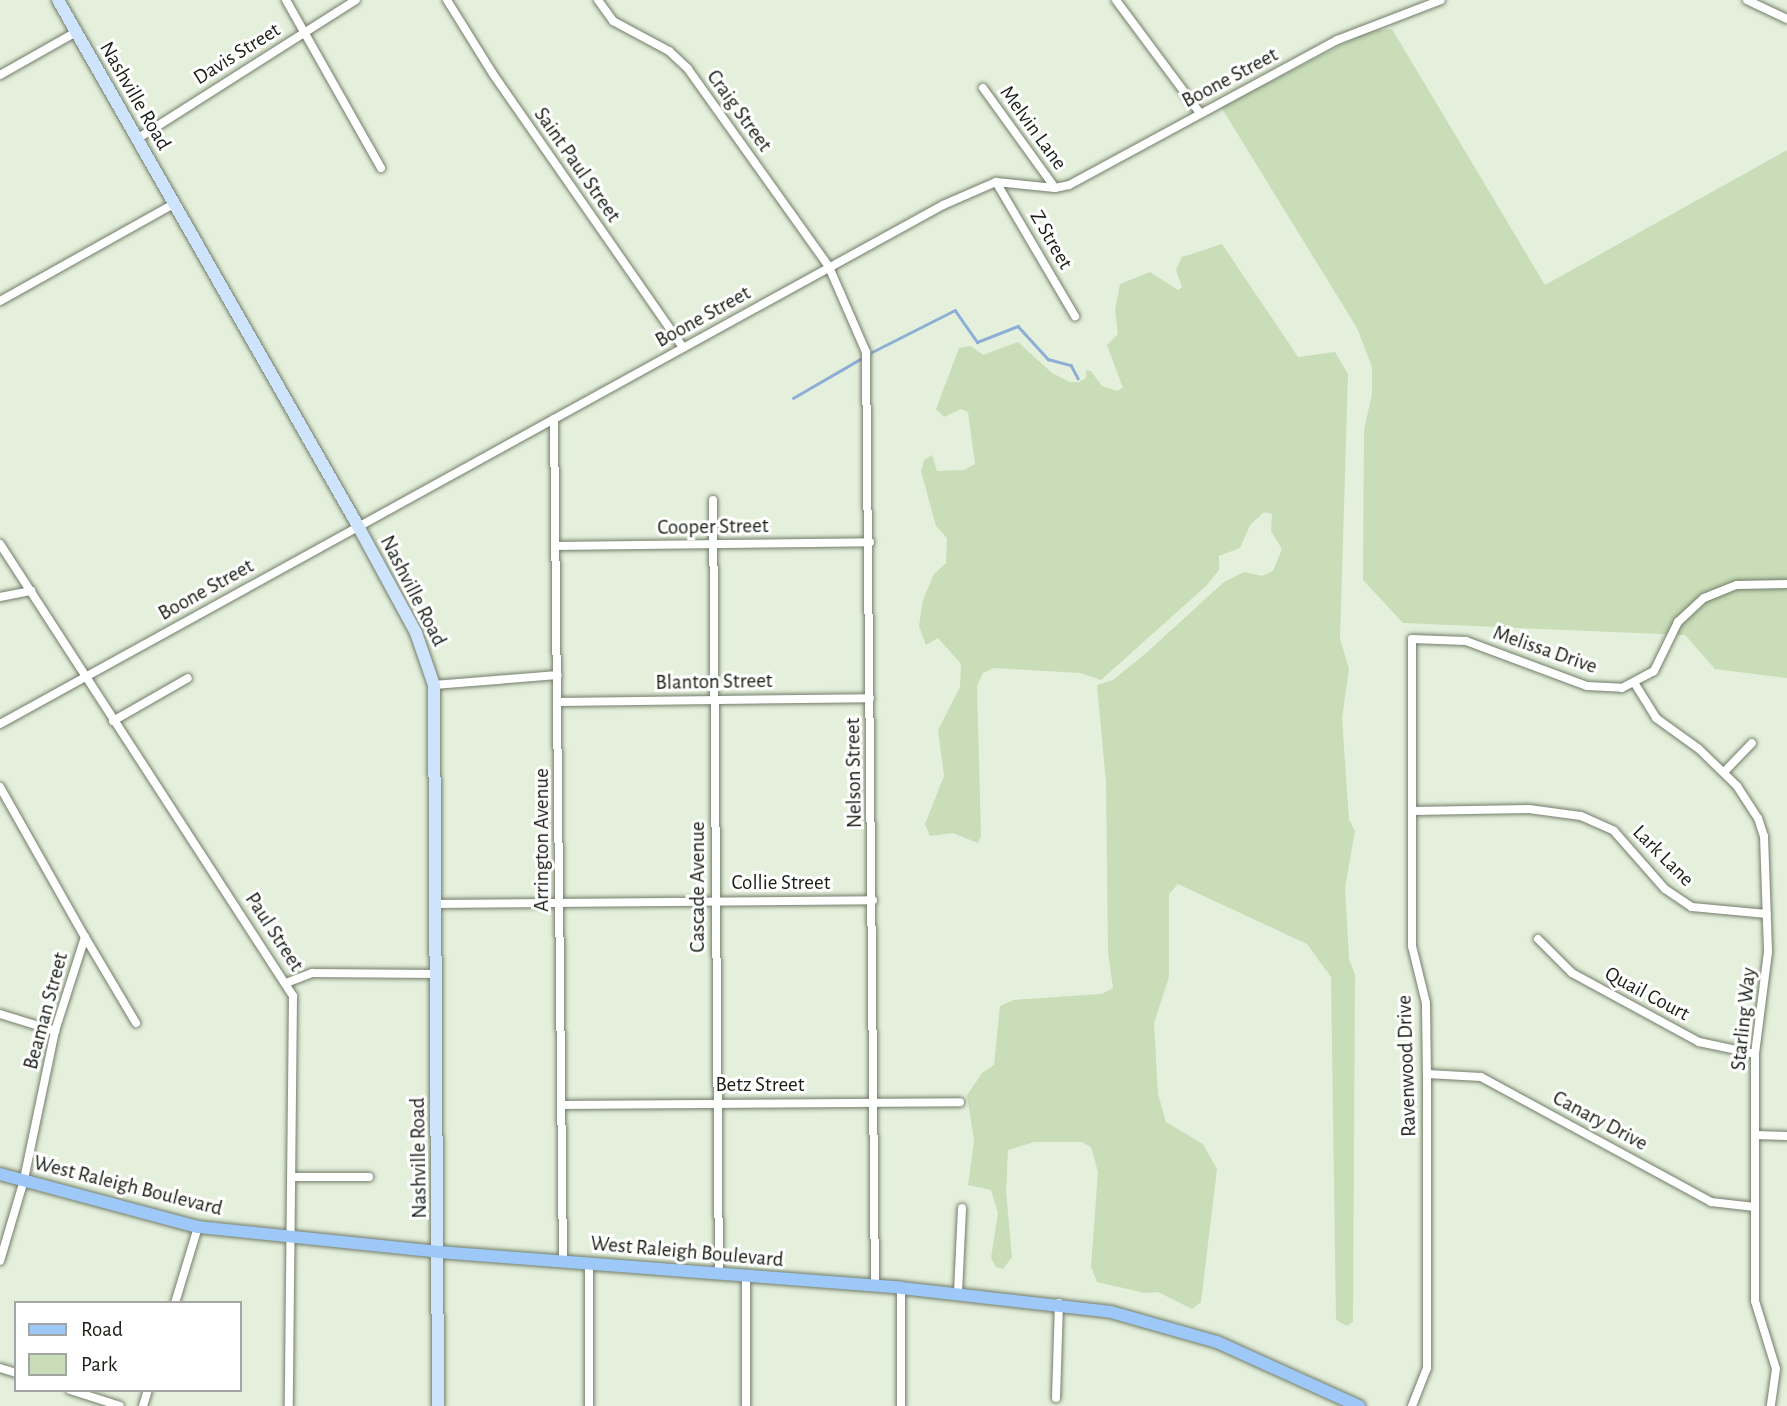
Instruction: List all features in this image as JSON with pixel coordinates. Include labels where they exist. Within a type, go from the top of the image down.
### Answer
[{"type":"main road","name":"Nashville Road","points":[[58,0],[358,526],[416,633],[434,685],[438,1406]]},
{"type":"main road","name":"West Raleigh Boulevard","points":[[0,1174],[198,1227],[438,1252],[1059,1303],[1111,1312],[1217,1342],[1359,1406]]},
{"type":"street","points":[[286,0],[381,168]]},
{"type":"street","name":"Davis Street","points":[[137,139],[356,0]]},
{"type":"street","name":"Saint Paul Street","points":[[447,0],[493,75],[683,347]]},
{"type":"street","name":"Craig Street","points":[[597,0],[613,21],[680,59],[829,267]]},
{"type":"street","points":[[1116,0],[1200,114]]},
{"type":"street","name":"Boone Street","points":[[0,724],[943,205],[996,182],[1055,188],[1359,29],[1441,0]]},
{"type":"street","points":[[1747,0],[1787,19]]},
{"type":"street","points":[[0,75],[76,32]]},
{"type":"street","name":"Melvin Lane","points":[[983,88],[1055,188]]},
{"type":"street","name":"Z Street","points":[[996,182],[1075,316]]},
{"type":"street","points":[[0,301],[175,203]]},
{"type":"street","name":"Nelson Street","points":[[829,267],[868,364],[875,1286]]},
{"type":"street","name":"Arrington Avenue","points":[[554,419],[563,1261]]},
{"type":"street","name":"Cascade Avenue","points":[[713,500],[719,1274]]},
{"type":"street","name":"Cooper Street","points":[[557,546],[870,542]]},
{"type":"street","name":"Paul Street","points":[[0,544],[84,677],[286,982],[293,1009],[289,1406]]},
{"type":"street","points":[[1636,684],[1654,671],[1678,622],[1704,598],[1737,584],[1787,584]]},
{"type":"street","points":[[0,597],[31,591]]},
{"type":"street","name":"Melissa Drive","points":[[1412,639],[1466,641],[1587,686],[1605,689],[1636,684]]},
{"type":"street","name":"Ravenwood Drive","points":[[1412,639],[1412,946],[1426,1003],[1427,1074],[1427,1368],[1412,1406]]},
{"type":"street","points":[[434,685],[558,675]]},
{"type":"street","points":[[113,721],[188,678]]},
{"type":"street","name":"Starling Way","points":[[1636,684],[1656,718],[1724,772],[1758,818],[1767,861],[1766,985],[1755,1054],[1755,1301],[1776,1368],[1772,1406]]},
{"type":"street","name":"Blanton Street","points":[[558,702],[870,698]]},
{"type":"street","points":[[1724,772],[1752,743]]},
{"type":"street","name":"Beaman Street","points":[[0,787],[85,937],[55,1031],[24,1180],[0,1261]]},
{"type":"street","name":"Lark Lane","points":[[1412,811],[1529,809],[1581,816],[1614,831],[1665,889],[1685,903],[1710,912],[1768,914]]},
{"type":"street","name":"Collie Street","points":[[437,904],[873,900]]},
{"type":"street","points":[[85,937],[136,1023]]},
{"type":"street","name":"Quail Court","points":[[1538,939],[1572,972],[1699,1042],[1755,1054]]},
{"type":"street","points":[[286,982],[312,973],[436,974]]},
{"type":"street","points":[[0,1014],[55,1031]]},
{"type":"street","name":"Canary Drive","points":[[1427,1074],[1481,1077],[1711,1202],[1755,1207]]},
{"type":"street","name":"Betz Street","points":[[561,1104],[960,1102]]},
{"type":"street","points":[[1755,1135],[1787,1136]]},
{"type":"street","points":[[293,1177],[369,1177]]},
{"type":"street","points":[[958,1293],[962,1208]]},
{"type":"street","points":[[176,1301],[198,1227]]},
{"type":"street","points":[[589,1264],[589,1406]]},
{"type":"street","points":[[746,1276],[746,1406]]},
{"type":"street","points":[[901,1288],[901,1406]]},
{"type":"street","points":[[1056,1398],[1059,1303]]},
{"type":"street","points":[[76,1392],[120,1406]]},
{"type":"green space","points":[[1392,29],[1545,285],[1787,150],[1787,678],[1715,669],[1685,635],[1403,623],[1363,580],[1364,430],[1372,394],[1372,367],[1357,328],[1221,107],[1369,31]]},
{"type":"green space","points":[[1222,244],[1298,357],[1335,352],[1348,374],[1340,639],[1349,669],[1342,718],[1349,820],[1355,831],[1345,888],[1349,959],[1355,975],[1353,1322],[1347,1326],[1336,1320],[1331,977],[1307,944],[1178,884],[1169,894],[1169,977],[1154,1023],[1158,1094],[1166,1122],[1203,1144],[1217,1169],[1201,1302],[1192,1309],[1158,1292],[1145,1293],[1097,1282],[1091,1267],[1098,1172],[1091,1147],[1082,1142],[1034,1142],[1008,1150],[1006,1191],[1012,1257],[1003,1269],[996,1267],[991,1258],[998,1213],[991,1190],[968,1185],[974,1141],[967,1095],[982,1073],[994,1065],[1000,1006],[1014,1000],[1102,994],[1113,988],[1108,952],[1106,782],[1097,685],[1113,680],[1224,582],[1244,572],[1262,576],[1273,571],[1282,549],[1271,531],[1272,514],[1264,512],[1250,525],[1240,548],[1219,556],[1219,570],[1206,586],[1101,680],[1080,673],[994,668],[983,673],[977,686],[981,836],[978,843],[953,833],[930,836],[925,824],[944,776],[938,730],[960,687],[961,664],[938,638],[926,645],[919,626],[923,600],[934,574],[946,563],[947,538],[936,526],[921,471],[924,460],[932,455],[937,471],[964,470],[975,464],[968,412],[961,409],[944,417],[936,409],[959,348],[971,346],[983,355],[1018,342],[1052,373],[1070,382],[1079,382],[1086,378],[1086,370],[1091,371],[1102,386],[1117,391],[1123,388],[1107,345],[1118,334],[1115,310],[1120,284],[1150,272],[1178,290],[1182,287],[1176,270],[1182,257]]},
{"type":"waterway","points":[[868,354],[955,310],[977,342],[1018,326],[1048,359],[1071,365],[1078,378]]},
{"type":"waterway","points":[[793,398],[862,358]]}]
